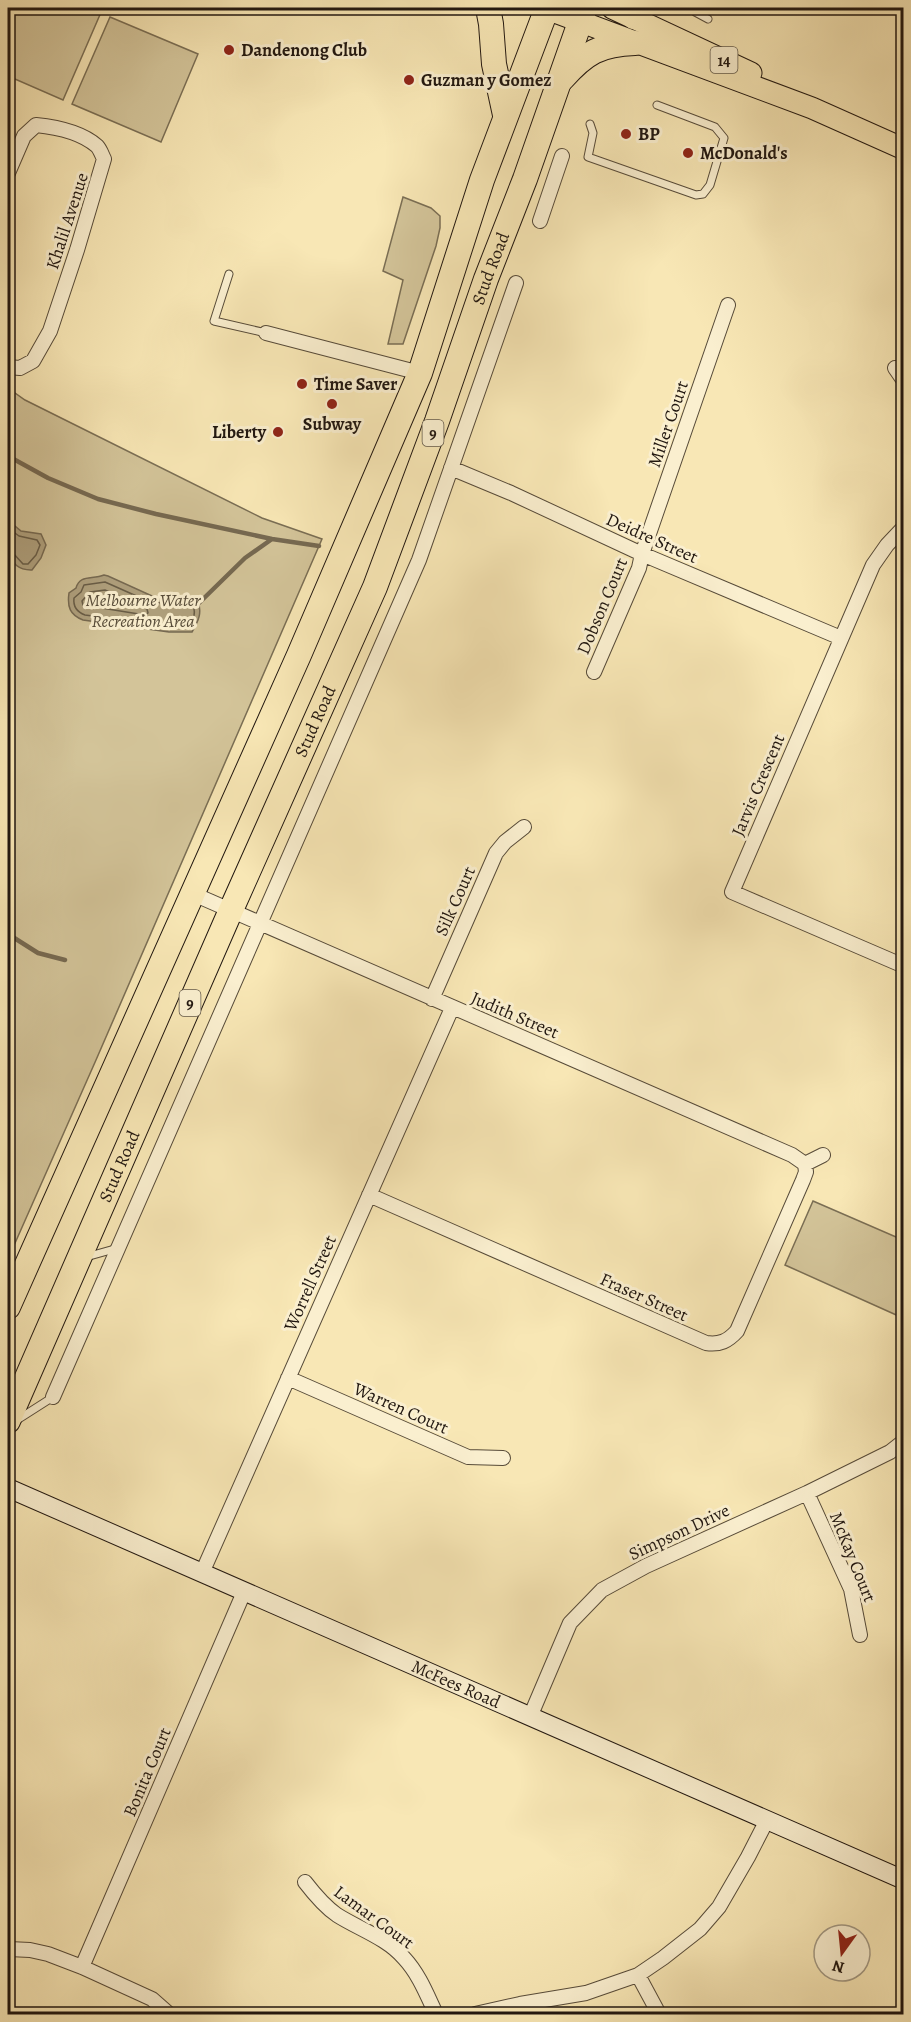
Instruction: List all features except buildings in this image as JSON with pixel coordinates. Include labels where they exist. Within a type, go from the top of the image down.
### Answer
[{"type":"highway","points":[[488,8],[494,64],[505,115]]},
{"type":"highway","name":"Stud Road","points":[[8,1307],[299,655],[420,373],[482,180],[546,8]]},
{"type":"highway","name":"Stud Road","points":[[8,1421],[375,587],[486,279],[525,179],[582,15]]},
{"type":"highway","points":[[558,83],[578,61],[596,49],[612,44],[635,43]]},
{"type":"main road","name":"14","points":[[546,8],[582,15],[635,43],[812,108],[903,149]]},
{"type":"main road","name":"14","points":[[625,11],[746,70],[812,108]]},
{"type":"street","name":"Khalil Avenue","points":[[8,173],[24,136],[36,125],[56,127],[76,135],[98,147],[104,159],[50,331],[33,361],[20,368],[8,367]]},
{"type":"street","points":[[540,221],[562,156]]},
{"type":"street","points":[[525,179],[551,189]]},
{"type":"street","name":"Stud Road","points":[[53,1397],[419,560],[516,283]]},
{"type":"street","name":"Miller Court","points":[[642,554],[728,305]]},
{"type":"street","points":[[266,333],[420,373]]},
{"type":"street","points":[[895,368],[903,381]]},
{"type":"street","name":"Deidre Street","points":[[451,468],[511,493],[642,554],[841,638]]},
{"type":"street","name":"Jarvis Crescent","points":[[903,527],[873,565],[732,892],[903,966]]},
{"type":"street","name":"Dobson Court","points":[[594,672],[639,568],[642,554]]},
{"type":"street","name":"Silk Court","points":[[432,999],[496,853],[505,842],[524,827]]},
{"type":"street","name":"Judith Street","points":[[191,893],[792,1155],[805,1164]]},
{"type":"street","name":"Worrell Street","points":[[202,1572],[452,1008]]},
{"type":"street","points":[[805,1164],[823,1155]]},
{"type":"street","name":"Fraser Street","points":[[369,1195],[695,1338],[715,1344],[724,1342],[737,1331],[803,1180],[806,1172],[805,1164]]},
{"type":"street","name":"Warren Court","points":[[288,1378],[468,1457],[502,1458]]},
{"type":"street","name":"Simpson Drive","points":[[530,1717],[570,1623],[602,1590],[646,1566],[807,1493],[890,1452],[903,1441]]},
{"type":"street","name":"McFees Road","points":[[8,1488],[903,1880]]},
{"type":"street","name":"McKay Court","points":[[807,1493],[851,1588],[860,1635]]},
{"type":"street","name":"Bonita Court","points":[[82,1967],[244,1592]]},
{"type":"street","points":[[475,2014],[586,1993],[638,1975],[700,1929],[719,1907],[767,1820]]},
{"type":"street","name":"Lamar Court","points":[[305,1882],[323,1904],[337,1915],[390,1946],[404,1957],[416,1973],[436,2014]]},
{"type":"street","points":[[9,1950],[30,1950],[48,1954],[82,1967],[152,1998],[169,2014]]},
{"type":"street","points":[[638,1975],[658,2014]]},
{"type":"lane","points":[[695,8],[695,12],[708,19]]},
{"type":"lane","points":[[590,124],[593,133],[588,157],[696,195],[703,194],[710,185],[724,138],[715,127],[657,105]]},
{"type":"lane","points":[[229,274],[214,321],[266,333]]},
{"type":"lane","points":[[78,1259],[118,1248]]},
{"type":"lane","name":"Stud Road","points":[[8,1427],[53,1397]]},
{"type":"green space","points":[[8,8],[95,8],[102,10],[63,100],[8,76]]},
{"type":"green space","points":[[110,17],[198,54],[161,142],[72,104]]},
{"type":"green space","points":[[403,197],[431,208],[440,216],[440,228],[403,344],[388,344],[403,280],[383,271]]},
{"type":"green space","name":"Melbourne Water Recreation Area","points":[[8,388],[25,400],[262,518],[322,539],[8,1259]]},
{"type":"green space","points":[[813,1201],[903,1240],[903,1318],[785,1265]]},
{"type":"water","points":[[8,508],[9,521],[21,531],[41,534],[46,545],[41,558],[32,570],[22,569],[10,557],[7,538]]},
{"type":"water","points":[[104,575],[152,596],[198,600],[199,616],[192,632],[169,632],[83,620],[75,616],[69,606],[69,593],[83,579]]},
{"type":"waterway","points":[[8,456],[48,478],[98,499],[272,539],[319,546]]},
{"type":"waterway","points":[[199,603],[245,558],[272,539]]},
{"type":"waterway","points":[[8,934],[38,953],[65,960]]},
{"type":"place","name":"Dandenong Club","points":[[229,50]]},
{"type":"place","name":"Guzman y Gomez","points":[[409,80]]},
{"type":"place","name":"BP","points":[[626,134]]},
{"type":"place","name":"McDonald's","points":[[688,153]]},
{"type":"place","name":"Time Saver","points":[[302,384]]},
{"type":"place","name":"Subway","points":[[332,404]]},
{"type":"place","name":"Liberty","points":[[278,432]]}]
